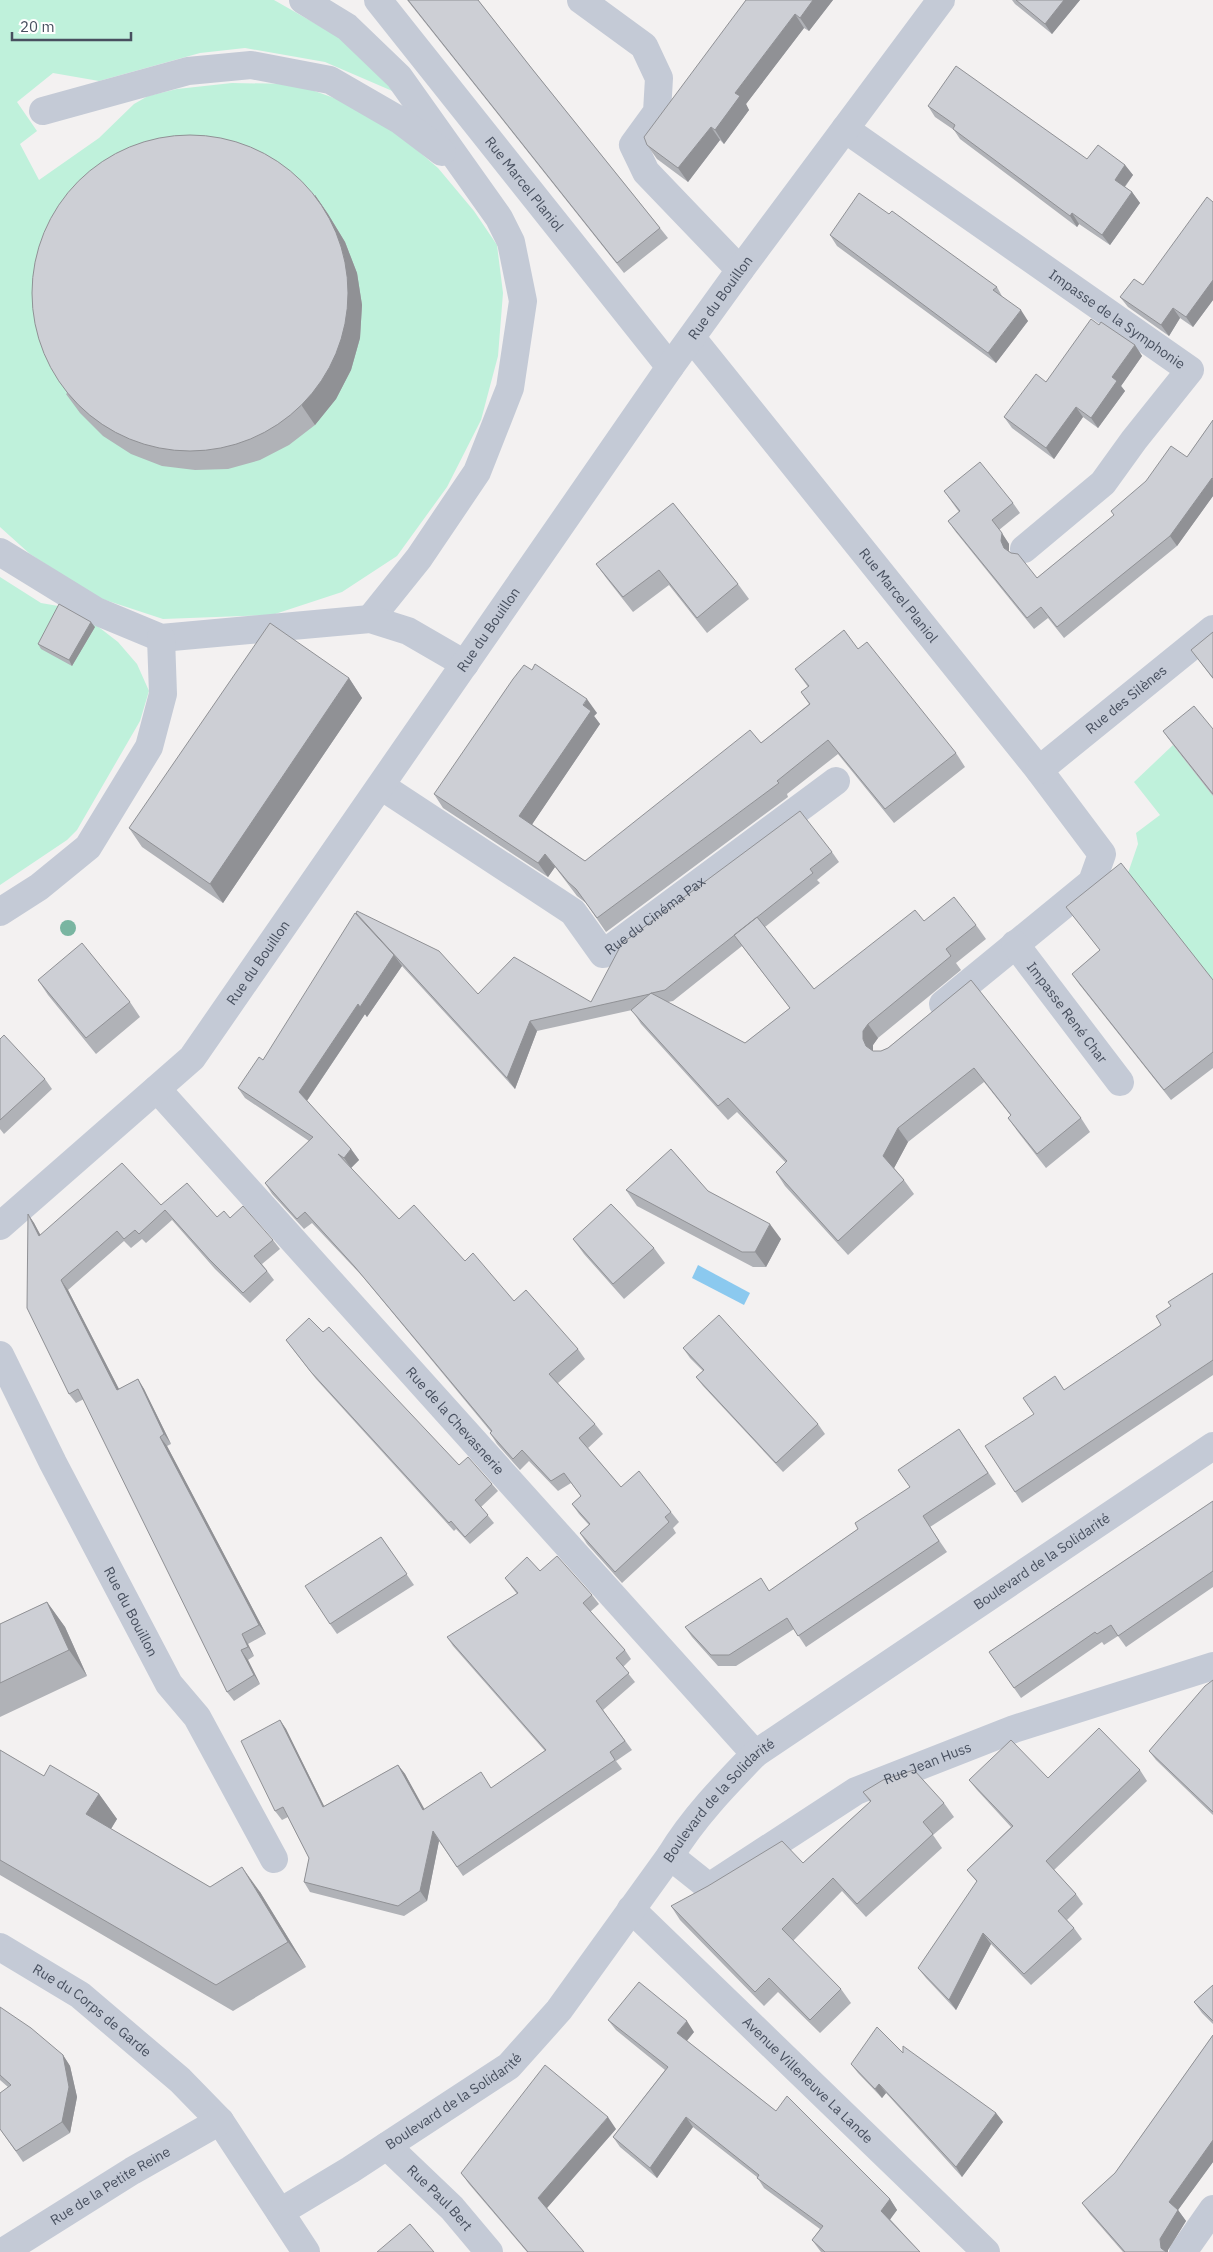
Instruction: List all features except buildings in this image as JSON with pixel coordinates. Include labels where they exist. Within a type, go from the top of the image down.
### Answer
[{"type":"street","points":[[303,0],[347,27],[399,77],[499,218],[511,242],[523,301],[510,388],[477,472],[419,558],[370,619]]},
{"type":"street","name":"Rue Marcel Planiol","points":[[378,0],[670,367]]},
{"type":"street","points":[[581,0],[644,46],[659,78],[657,112],[633,145],[646,172],[740,270]]},
{"type":"street","name":"Rue du Bouillon","points":[[0,1226],[192,1058],[670,367],[740,270],[942,0]]},
{"type":"street","points":[[43,111],[188,70],[251,65],[330,80],[402,121],[464,170]]},
{"type":"street","name":"Impasse de la Symphonie","points":[[845,129],[1190,370],[1134,440],[1103,483],[1024,549]]},
{"type":"street","name":"Rue Marcel Planiol","points":[[692,338],[1039,770],[1102,854],[1092,882],[1015,944]]},
{"type":"street","points":[[0,552],[96,611],[161,638],[370,619],[408,631],[465,664]]},
{"type":"street","name":"Rue des Silènes","points":[[1039,770],[1213,629]]},
{"type":"street","points":[[0,912],[39,887],[88,847],[149,747],[163,694],[161,638]]},
{"type":"street","name":"Rue du Cinéma Pax","points":[[381,786],[573,912],[603,954],[836,781]]},
{"type":"street","points":[[925,1019],[1015,944]]},
{"type":"street","name":"Impasse René Char","points":[[1015,944],[1120,1082]]},
{"type":"street","name":"Rue de la Chevasnerie","points":[[157,1089],[755,1754]]},
{"type":"street","name":"Rue du Bouillon","points":[[0,1355],[53,1463],[169,1684],[197,1717],[274,1859]]},
{"type":"street","name":"Boulevard de la Solidarité","points":[[280,2212],[388,2146],[509,2066],[559,2010],[681,1838],[710,1801],[755,1754],[1213,1446]]},
{"type":"street","name":"Rue Jean Huss","points":[[670,1856],[709,1887],[856,1791],[1014,1729],[1213,1666]]},
{"type":"street","name":"Avenue Villeneuve La Lande","points":[[631,1909],[986,2252]]},
{"type":"street","name":"Rue du Corps de Garde","points":[[0,1947],[80,1995],[180,2080],[220,2122]]},
{"type":"street","points":[[220,2122],[306,2252]]},
{"type":"street","name":"Rue de la Petite Reine","points":[[3,2252],[132,2171],[220,2122]]},
{"type":"street","name":"Rue Paul Bert","points":[[388,2146],[452,2208],[489,2252]]},
{"type":"street","points":[[1183,2252],[1213,2209]]},
{"type":"green space","points":[[0,0],[274,0],[360,49],[397,93],[325,62],[245,48],[200,53],[99,81],[53,73],[17,102],[37,131],[20,144],[39,180],[99,138],[134,104],[148,96],[177,89],[232,83],[295,84],[348,103],[396,132],[438,168],[474,211],[497,245],[503,293],[498,356],[481,420],[447,487],[397,556],[342,592],[272,615],[163,619],[96,597],[30,554],[0,527]]},
{"type":"green space","points":[[0,577],[41,603],[64,607],[96,625],[118,642],[137,664],[149,691],[140,721],[77,830],[67,840],[0,885]]},
{"type":"green space","points":[[1173,745],[1213,796],[1213,981],[1128,873],[1138,844],[1136,833],[1160,815],[1134,782]]},
{"type":"water","points":[[698,1265],[750,1293],[744,1305],[692,1278]]}]
